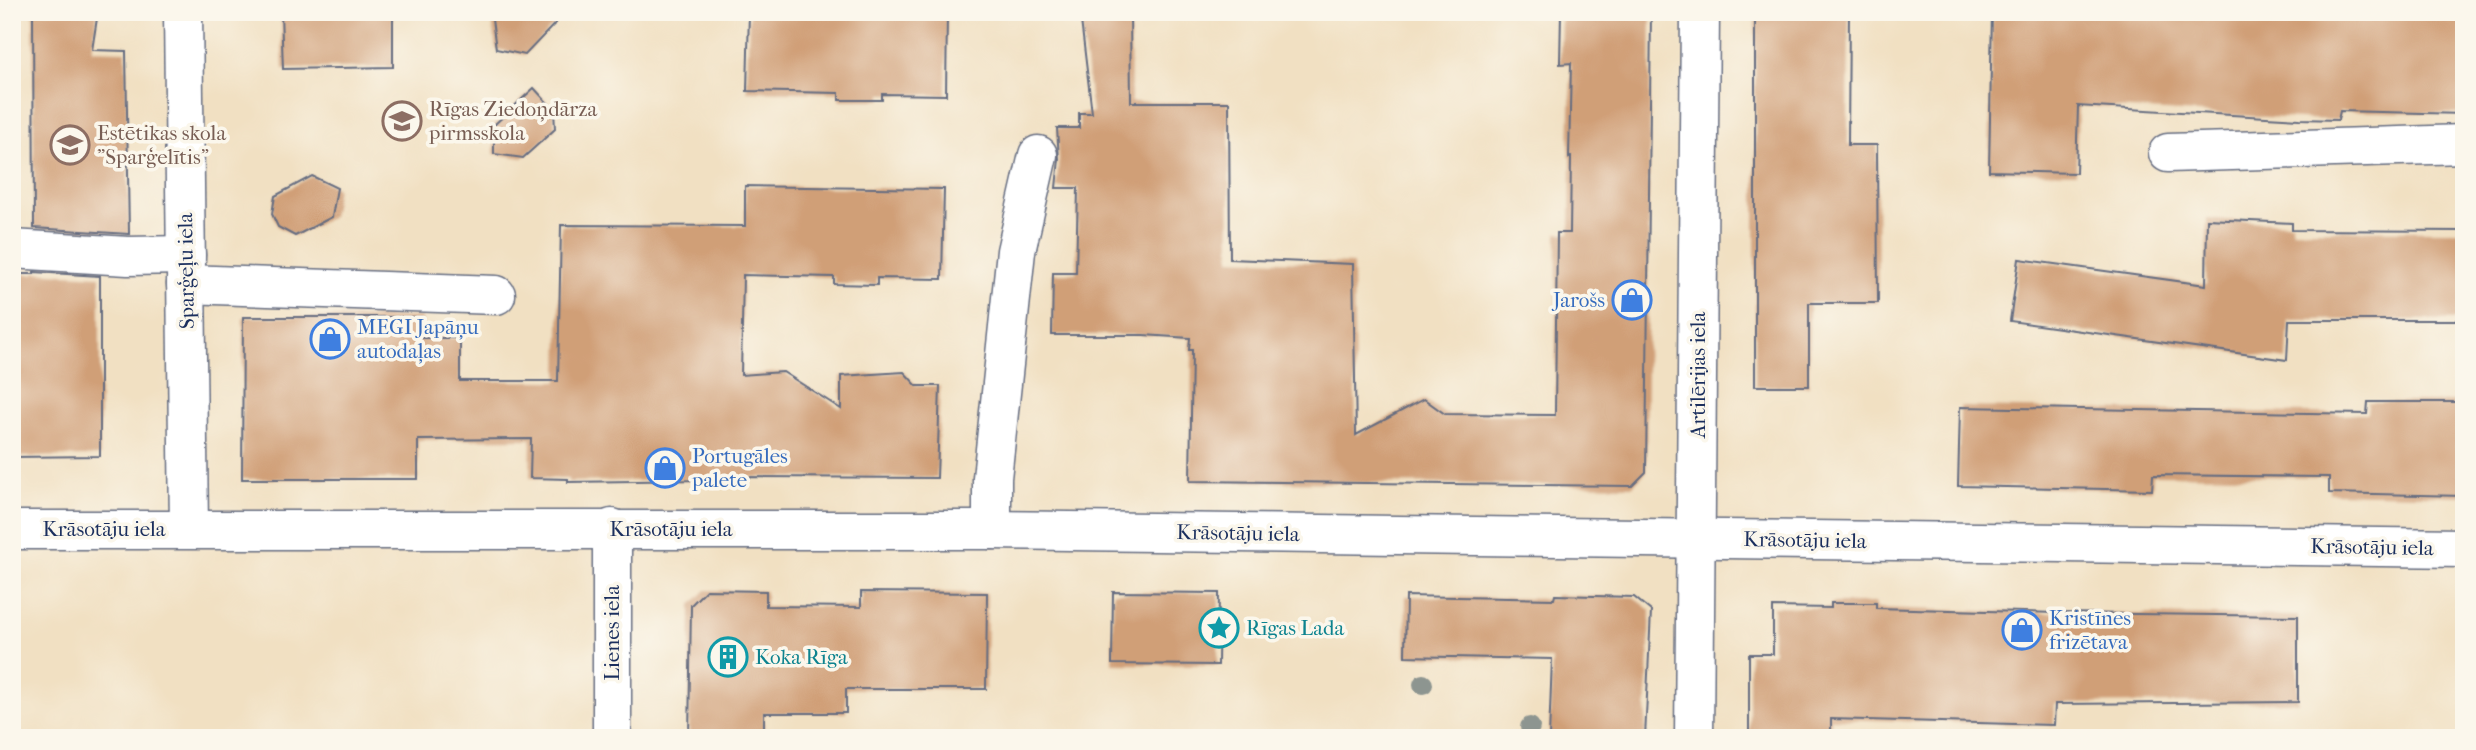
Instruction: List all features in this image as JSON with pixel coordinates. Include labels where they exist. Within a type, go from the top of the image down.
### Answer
[{"type":"street","name":"Sparģeļu iela","points":[[183,12],[188,529]]},
{"type":"street","name":"Artilērijas iela","points":[[1694,738],[1700,12]]},
{"type":"street","points":[[2168,153],[2464,144]]},
{"type":"street","points":[[992,530],[992,478],[1016,251],[1038,155]]},
{"type":"street","points":[[12,249],[128,256],[186,269],[496,295]]},
{"type":"street","name":"Lienes iela","points":[[612,528],[612,738]]},
{"type":"street","name":"Krāsotāju iela","points":[[12,530],[992,530],[2464,548]]},
{"type":"building","name":"Estētikas skola \"Sparģelītis\"","points":[[33,12],[98,12],[92,50],[126,51],[129,234],[34,228]]},
{"type":"building","points":[[281,12],[393,12],[393,67],[283,69]]},
{"type":"building","points":[[491,12],[566,12],[525,55],[496,49]]},
{"type":"building","points":[[749,12],[947,12],[946,95],[882,94],[882,100],[839,100],[839,93],[747,91]]},
{"type":"building","points":[[1080,12],[1130,12],[1131,102],[1229,102],[1230,259],[1353,264],[1356,435],[1424,399],[1445,414],[1555,415],[1557,233],[1570,233],[1571,63],[1560,64],[1561,12],[1651,12],[1646,472],[1632,486],[1190,481],[1190,338],[1052,335],[1053,273],[1076,273],[1078,188],[1056,188],[1059,159],[1057,128],[1079,128],[1079,113],[1092,113]]},
{"type":"building","points":[[1755,12],[1849,12],[1848,145],[1877,145],[1878,303],[1809,303],[1809,386],[1755,386]]},
{"type":"building","points":[[1992,12],[2464,12],[2464,114],[2340,111],[2338,120],[2078,106],[2076,173],[1989,171]]},
{"type":"building","points":[[534,88],[554,110],[555,129],[523,158],[494,154],[494,125]]},
{"type":"building","points":[[312,176],[337,188],[332,217],[295,236],[278,227],[272,214],[275,196]]},
{"type":"building","points":[[745,186],[944,189],[942,279],[877,278],[877,285],[834,284],[834,277],[743,275],[741,375],[783,372],[841,409],[841,376],[904,372],[917,386],[940,386],[937,478],[739,477],[568,482],[568,479],[530,478],[531,439],[418,440],[418,479],[242,479],[243,317],[422,317],[422,338],[460,338],[460,381],[558,381],[561,225],[745,226]]},
{"type":"building","points":[[2207,219],[2292,223],[2292,230],[2464,231],[2464,320],[2289,320],[2287,360],[2010,321],[2019,259],[2206,285]]},
{"type":"building","points":[[34,272],[100,276],[100,456],[12,457],[12,274]]},
{"type":"building","points":[[2368,402],[2464,402],[2464,496],[2329,493],[2329,477],[2153,475],[2152,490],[1958,486],[1960,407],[2367,414]]},
{"type":"building","points":[[706,590],[766,591],[766,606],[861,607],[861,592],[987,593],[986,689],[846,689],[846,713],[764,713],[764,738],[689,738],[691,605]]},
{"type":"building","points":[[1113,592],[1219,593],[1218,665],[1112,664]]},
{"type":"building","points":[[1555,595],[1634,597],[1651,611],[1645,738],[1549,738],[1552,659],[1405,656],[1406,596],[1554,599]]},
{"type":"building","points":[[1831,603],[1876,603],[1876,608],[2298,616],[2298,702],[2055,704],[2054,725],[1831,719],[1831,738],[1749,738],[1749,654],[1773,654],[1773,607],[1831,608]]},
{"type":"place","name":"Rīgas Ziedoņdārza pirmsskola","points":[[402,121]]},
{"type":"place","name":"Estētikas skola \"Sparģelītis\"","points":[[70,145]]},
{"type":"place","name":"Jarošs","points":[[1632,300]]},
{"type":"place","name":"MEGI Japāņu autodaļas","points":[[330,339]]},
{"type":"place","name":"Portugāles palete","points":[[665,468]]},
{"type":"place","name":"Rīgas Lada","points":[[1219,628]]},
{"type":"place","name":"Kristīnes frizētava","points":[[2022,630]]},
{"type":"place","name":"Koka Rīga","points":[[728,657]]}]
